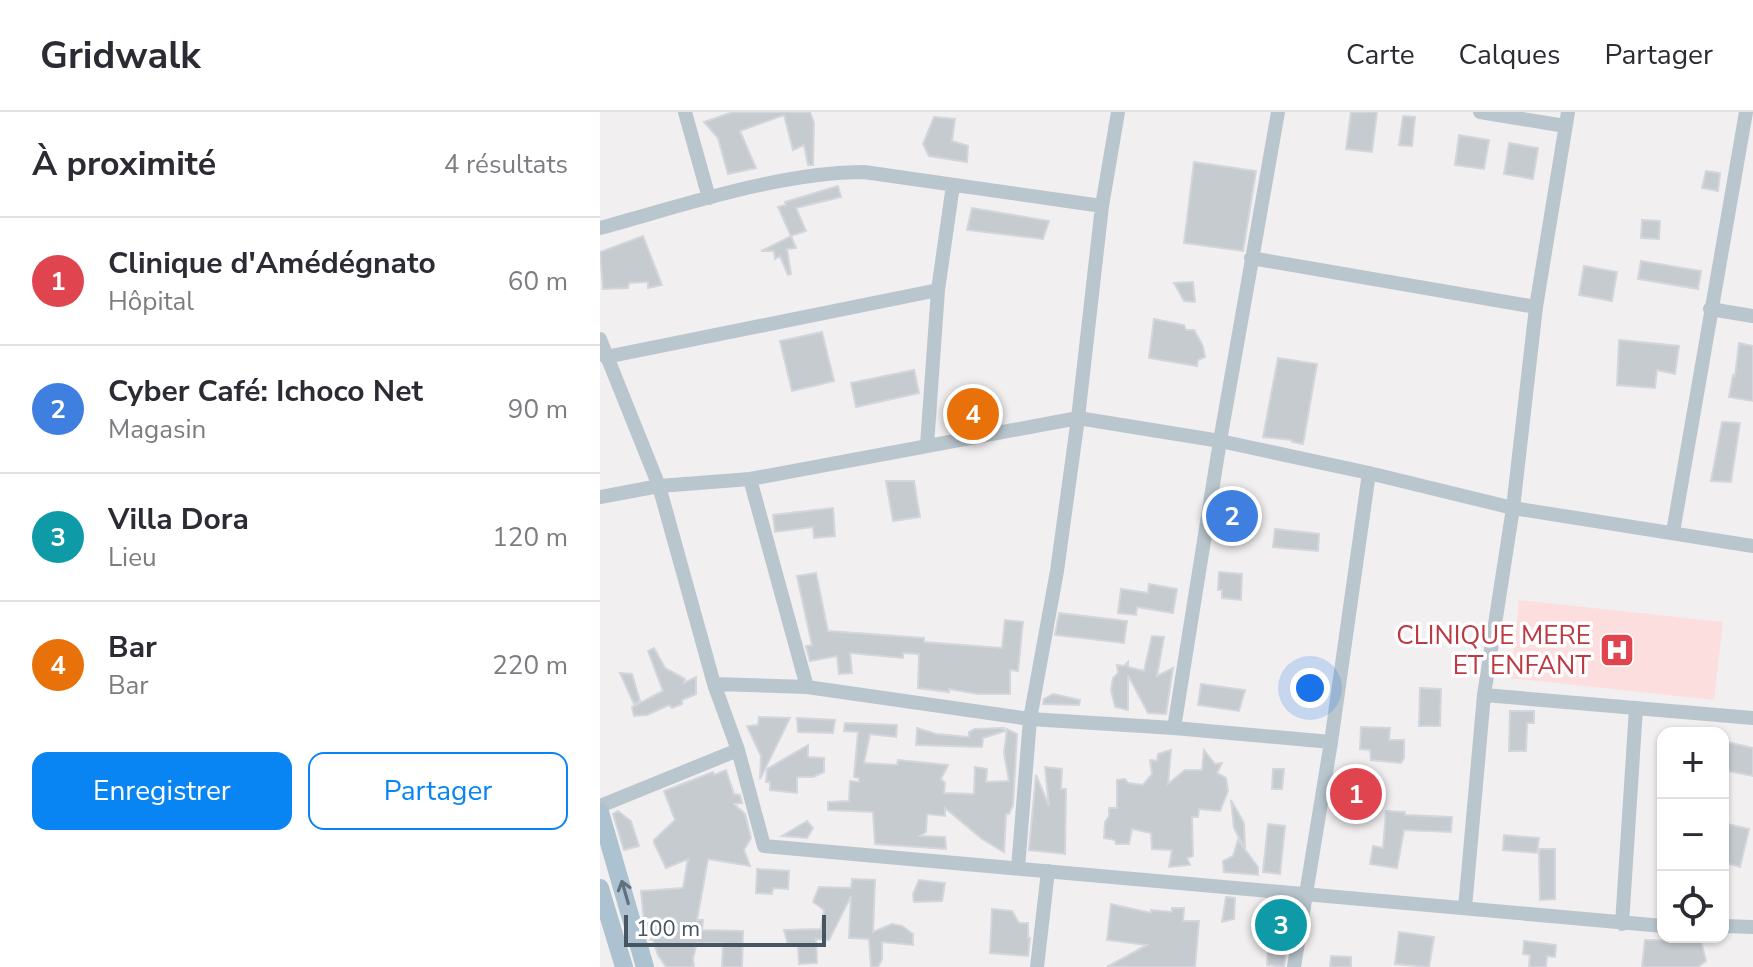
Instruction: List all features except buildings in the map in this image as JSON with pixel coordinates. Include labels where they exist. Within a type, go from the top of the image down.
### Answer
[{"type":"main road","points":[[600,809],[645,967]]},
{"type":"main road","points":[[600,888],[624,967]]},
{"type":"street","points":[[685,112],[709,198]]},
{"type":"street","points":[[1018,868],[1030,719],[1057,571],[1102,206],[1118,112]]},
{"type":"street","points":[[1174,728],[1220,441],[1278,112]]},
{"type":"street","points":[[1465,908],[1484,695],[1513,508],[1536,307],[1566,119],[1480,112]]},
{"type":"street","points":[[1673,532],[1746,112]]},
{"type":"street","points":[[600,228],[709,198],[836,172],[864,172],[1102,206]]},
{"type":"street","points":[[927,445],[938,290],[953,185]]},
{"type":"street","points":[[1251,258],[1536,307]]},
{"type":"street","points":[[606,357],[938,290]]},
{"type":"street","points":[[1710,309],[1753,316]]},
{"type":"street","points":[[600,339],[659,486],[714,684],[738,750],[762,844],[768,848],[1657,926]]},
{"type":"street","points":[[600,497],[659,486],[750,479],[1078,418],[1220,441],[1513,508],[1753,546]]},
{"type":"street","points":[[1294,967],[1331,742],[1369,473]]},
{"type":"street","points":[[750,479],[807,687]]},
{"type":"street","points":[[714,684],[807,687],[1030,719],[1331,742]]},
{"type":"street","points":[[1484,695],[1753,718]]},
{"type":"street","points":[[1622,924],[1636,708]]},
{"type":"street","points":[[600,809],[738,750]]},
{"type":"street","points":[[1037,967],[1048,871]]},
{"type":"street","points":[[1729,926],[1753,927]]},
{"type":"shaded area","name":"CLINIQUE MERE ET ENFANT","points":[[1519,600],[1723,622],[1714,700],[1511,678]]},
{"type":"place","name":"Bar","points":[[973,414]]},
{"type":"place","name":"Cyber Café: Ichoco Net","points":[[1232,516]]},
{"type":"place","name":"CLINIQUE MERE ET ENFANT","points":[[1617,650]]},
{"type":"place","name":"Clinique d'Amédégnato","points":[[1356,794]]},
{"type":"place","name":"Villa Dora","points":[[1281,925]]}]
